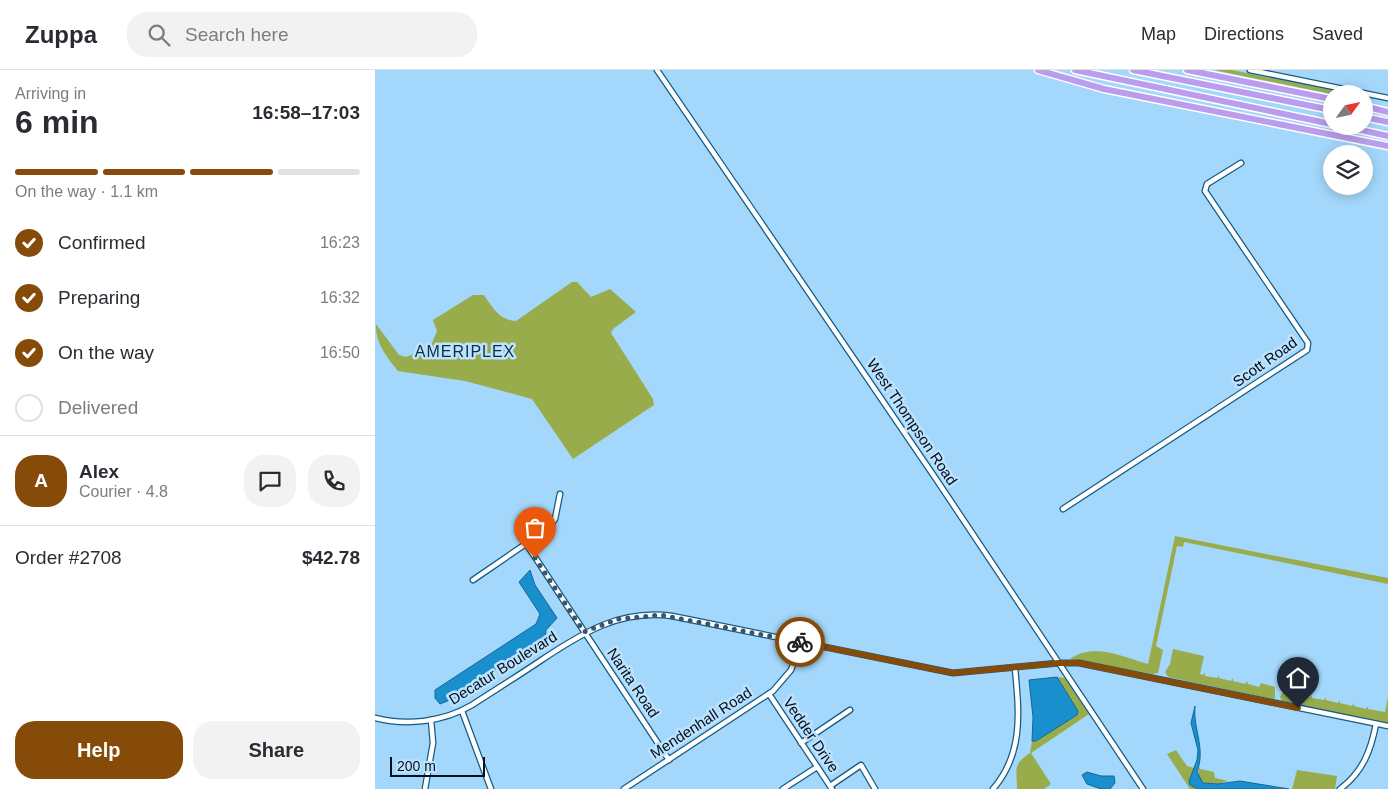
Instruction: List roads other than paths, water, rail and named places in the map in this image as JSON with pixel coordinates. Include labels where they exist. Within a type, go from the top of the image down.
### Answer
[{"type":"highway","points":[[1039,70],[1104,89],[1388,146]]},
{"type":"highway","points":[[1075,70],[1323,122]]},
{"type":"highway","points":[[1133,70],[1323,108]]},
{"type":"highway","points":[[1187,70],[1323,98]]},
{"type":"highway","points":[[1373,108],[1388,112]]},
{"type":"highway","points":[[1373,119],[1388,122]]},
{"type":"highway","points":[[1373,133],[1388,136]]},
{"type":"street","name":"West Thompson Road","points":[[657,70],[1143,789]]},
{"type":"street","points":[[1250,70],[1388,98]]},
{"type":"street","name":"Scott Road","points":[[1063,509],[1307,350],[1309,343],[1205,191],[1207,184],[1241,163]]},
{"type":"street","points":[[473,580],[527,546],[553,524],[560,494]]},
{"type":"street","name":"Narita Road","points":[[527,546],[669,760]]},
{"type":"street","name":"Decatur Boulevard","points":[[375,718],[405,722],[431,720],[462,711],[584,632],[618,619],[661,615],[949,672],[968,673],[1059,663],[1088,665],[1388,726]]},
{"type":"street","name":"Mendenhall Road","points":[[624,789],[769,694],[788,674],[796,660],[801,642]]},
{"type":"street","points":[[993,789],[1010,763],[1018,737],[1019,718],[1015,668]]},
{"type":"street","name":"Vedder Drive","points":[[769,694],[831,788]]},
{"type":"street","points":[[801,743],[850,710]]},
{"type":"street","points":[[462,711],[491,789]]},
{"type":"street","points":[[425,789],[433,743],[431,720]]},
{"type":"street","points":[[1340,789],[1352,779],[1364,763],[1376,724]]},
{"type":"street","points":[[831,788],[861,765],[875,789]]},
{"type":"street","points":[[783,789],[817,768]]},
{"type":"water","points":[[530,570],[535,585],[557,618],[546,630],[545,641],[542,645],[497,669],[465,694],[440,704],[435,698],[435,690],[536,624],[540,614],[519,582]]},
{"type":"water","points":[[1057,677],[1078,711],[1077,715],[1036,741],[1032,741],[1033,717],[1029,680]]},
{"type":"water","points":[[1195,706],[1200,747],[1197,772],[1203,783],[1218,784],[1240,781],[1289,789],[1198,789],[1190,785],[1189,781],[1197,760],[1198,750],[1191,723]]},
{"type":"water","points":[[1087,772],[1101,776],[1114,776],[1115,783],[1110,789],[1101,789],[1087,784],[1082,775]]},
{"type":"district","name":"AMERIPLEX","points":[[465,351]]}]
